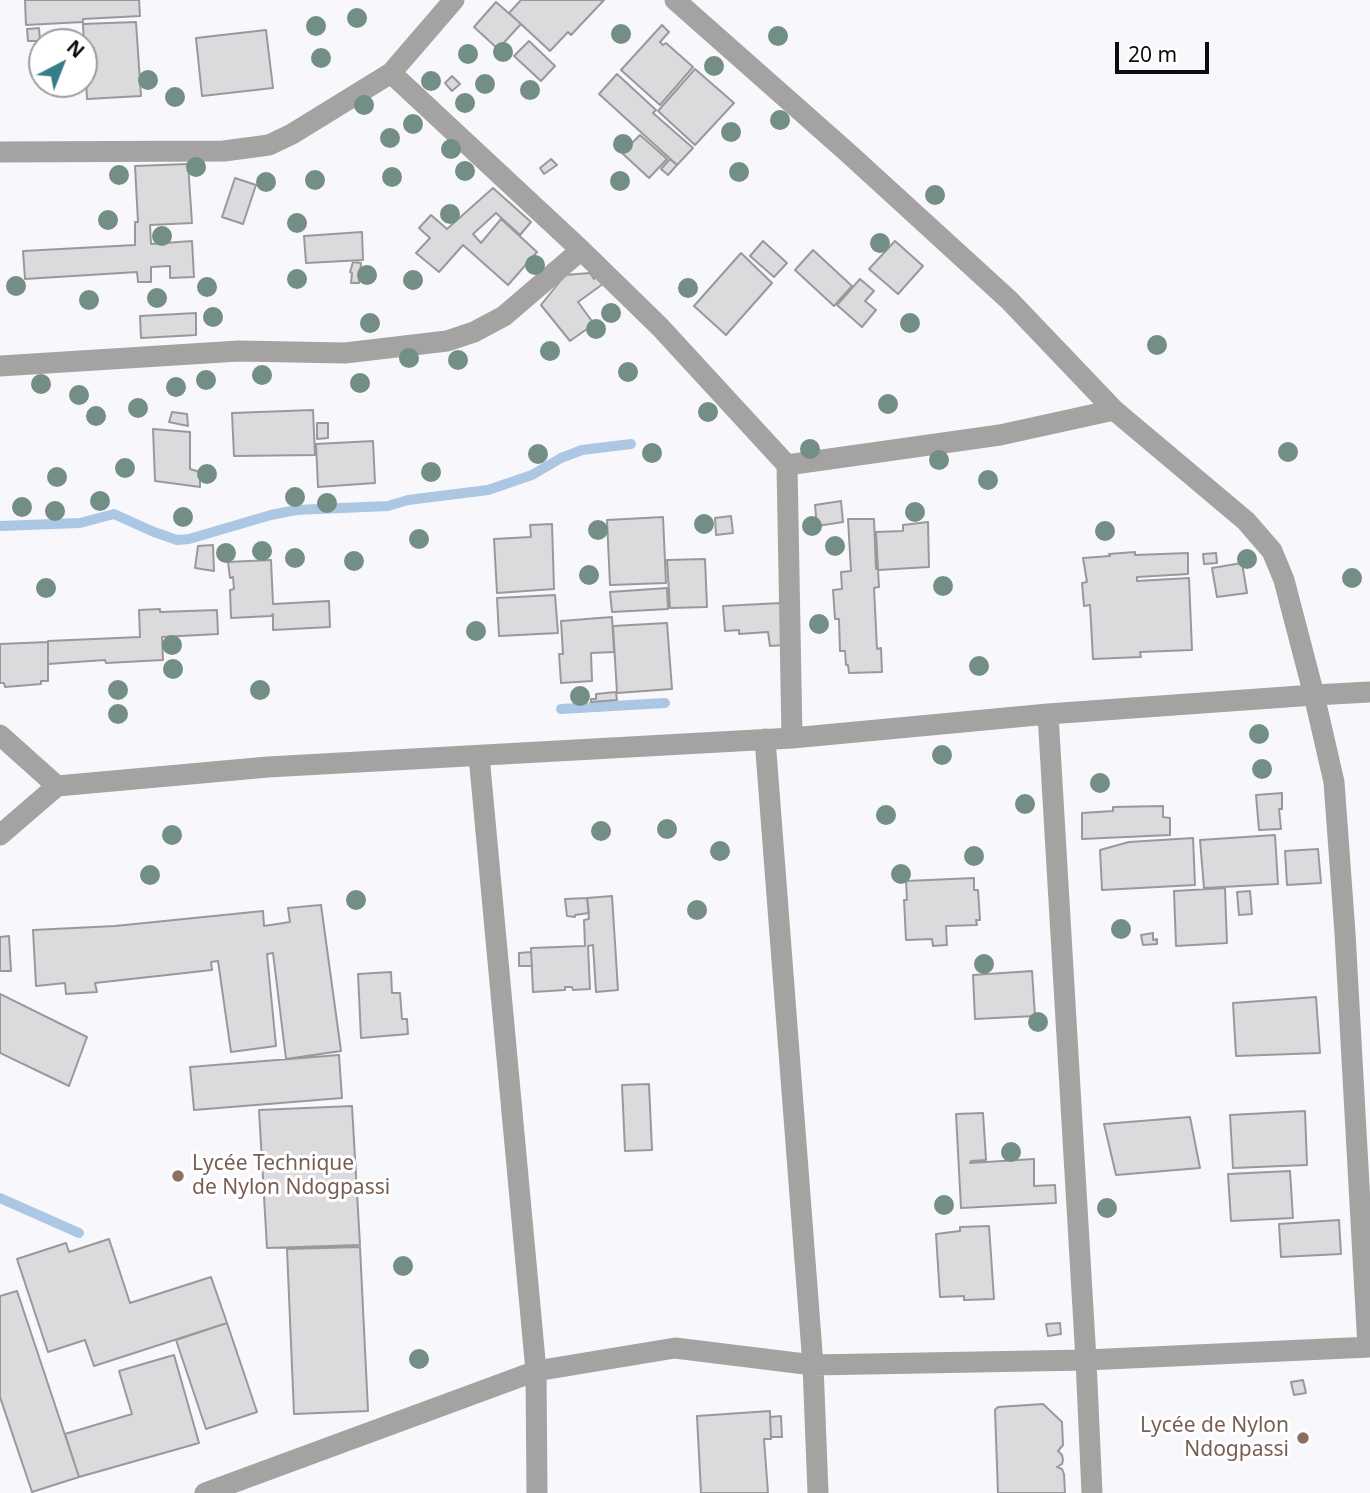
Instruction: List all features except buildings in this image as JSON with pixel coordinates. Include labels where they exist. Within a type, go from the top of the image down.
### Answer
[{"type":"street","points":[[0,152],[224,151],[270,145],[304,128],[391,73],[454,0]]},
{"type":"street","points":[[205,1493],[536,1371],[675,1348],[813,1365],[1086,1360],[1369,1347],[1334,782],[1284,580],[1272,551],[1246,521],[1114,410],[1009,300],[675,0]]},
{"type":"street","points":[[391,73],[660,327],[787,465],[792,738]]},
{"type":"street","points":[[0,366],[239,351],[345,353],[447,341],[474,332],[504,316],[581,250]]},
{"type":"street","points":[[787,465],[1000,435],[1114,410]]},
{"type":"street","points":[[0,835],[57,786],[268,767],[792,738],[1048,715],[1370,692]]},
{"type":"street","points":[[1048,715],[1092,1493]]},
{"type":"street","points":[[0,735],[57,786]]},
{"type":"street","points":[[765,739],[813,1365],[818,1493]]},
{"type":"street","points":[[479,756],[536,1371],[537,1493]]},
{"type":"waterway","points":[[0,526],[80,523],[114,514],[177,540],[189,539],[296,510],[388,506],[408,500],[488,490],[532,475],[561,458],[582,450],[631,444]]},
{"type":"waterway","points":[[561,709],[665,703]]},
{"type":"waterway","points":[[0,1198],[79,1233]]},
{"type":"place","name":"Lycée Technique de Nylon Ndogpassi","points":[[178,1176]]},
{"type":"place","name":"Lycée de Nylon Ndogpassi","points":[[1303,1438]]}]
